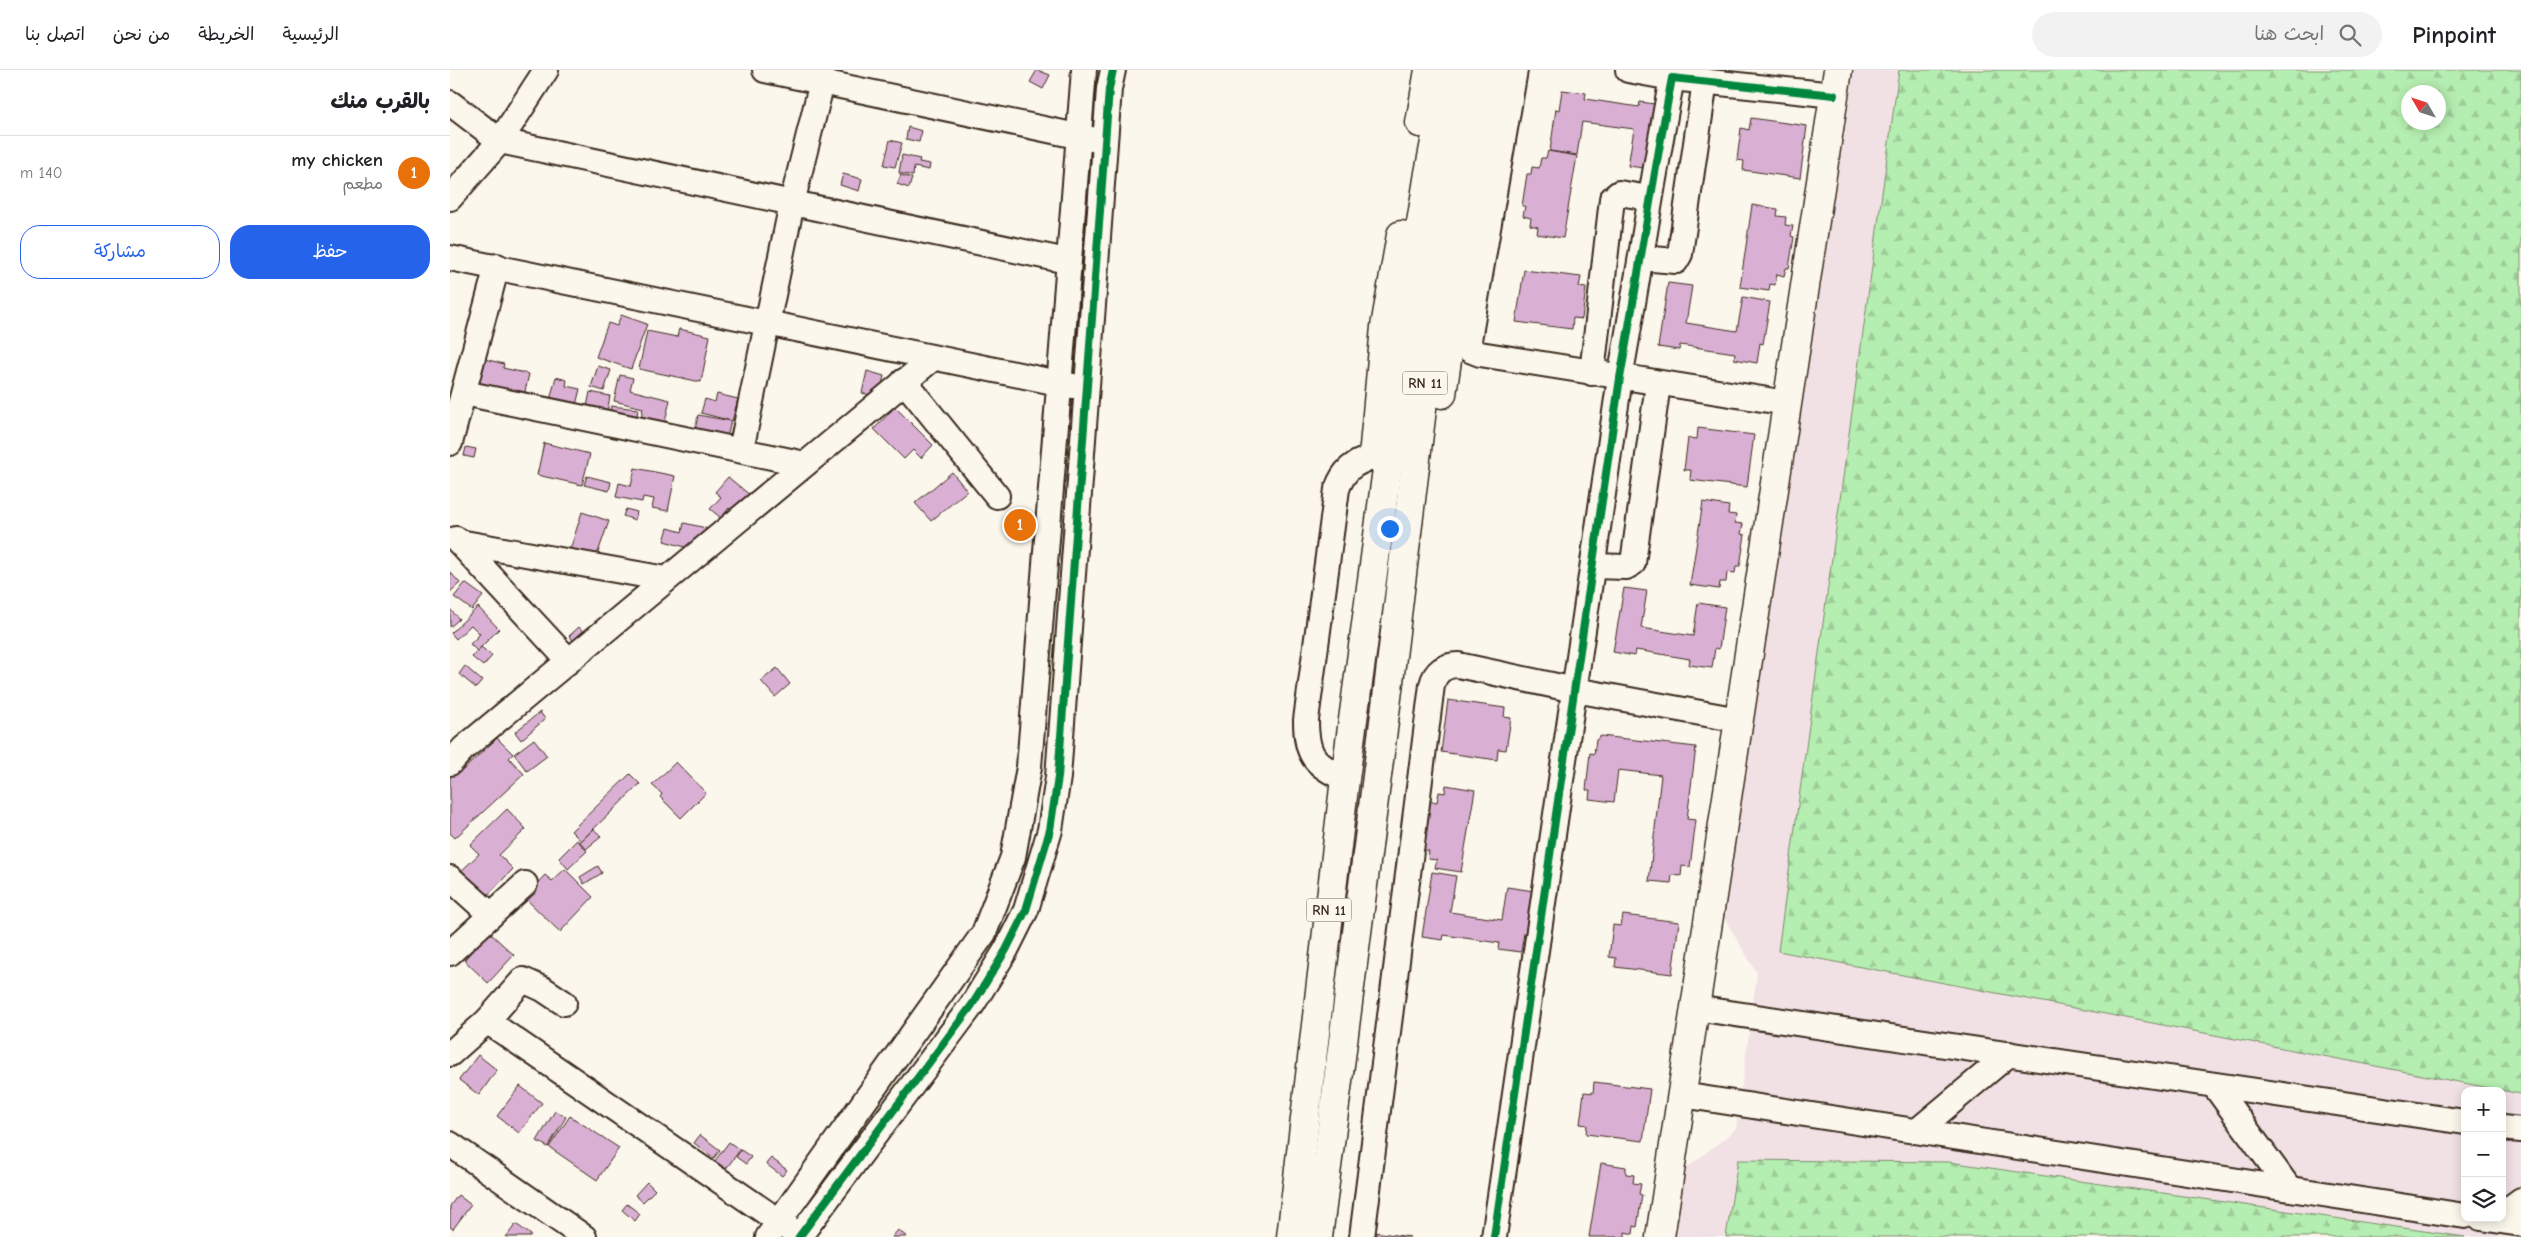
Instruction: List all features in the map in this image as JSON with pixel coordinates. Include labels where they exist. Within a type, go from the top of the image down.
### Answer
[{"type":"main road","points":[[1372,584],[1368,529],[1372,457],[1385,327],[1429,70]]},
{"type":"main road","name":"RN 11","points":[[1291,1237],[1345,779],[1417,248],[1429,173],[1450,70]]},
{"type":"main road","name":"RN 11","points":[[1318,1237],[1387,698],[1432,318],[1453,171],[1471,70]]},
{"type":"main road","points":[[1387,698],[1401,659],[1410,622],[1467,225],[1497,70]]},
{"type":"main road","points":[[1660,1237],[1836,83]]},
{"type":"street","points":[[450,198],[500,142],[546,70]]},
{"type":"street","points":[[765,70],[1106,142]]},
{"type":"street","points":[[774,1229],[984,933],[1007,873],[1022,817],[1029,767],[1067,261],[1084,70]]},
{"type":"street","points":[[487,1021],[774,1229],[799,1236],[972,1006],[1006,950],[1026,910],[1050,830],[1058,776],[1113,70]]},
{"type":"street","points":[[1514,70],[1469,340],[1470,350],[1480,354],[1620,378],[1787,404]]},
{"type":"street","points":[[1628,70],[1672,78],[1705,81],[1836,83]]},
{"type":"street","points":[[1494,1237],[1620,378],[1641,258],[1649,198],[1672,78]]},
{"type":"street","points":[[1641,258],[1671,262],[1676,261],[1680,254],[1705,81]]},
{"type":"street","points":[[741,450],[792,203],[822,82]]},
{"type":"street","points":[[450,103],[500,142],[1067,261]]},
{"type":"street","points":[[1592,373],[1612,199],[1620,193],[1649,198]]},
{"type":"street","points":[[450,258],[496,266],[1058,385],[1087,388]]},
{"type":"street","points":[[450,443],[496,266]]},
{"type":"street","points":[[455,748],[569,661],[932,358]]},
{"type":"street","points":[[904,381],[997,496]]},
{"type":"street","points":[[1593,566],[1626,567],[1632,563],[1658,384]]},
{"type":"street","points":[[464,393],[804,464]]},
{"type":"street","points":[[1345,779],[1320,765],[1311,755],[1306,739],[1306,720],[1337,489],[1341,478],[1350,466],[1372,457]]},
{"type":"street","points":[[455,537],[666,579]]},
{"type":"street","points":[[455,537],[569,661]]},
{"type":"street","points":[[1362,1237],[1433,680],[1443,668],[1458,665],[1575,690],[1739,720]]},
{"type":"street","points":[[450,878],[491,915]]},
{"type":"street","points":[[450,953],[525,884]]},
{"type":"street","points":[[450,1054],[487,1021],[523,980],[543,989],[564,1003]]},
{"type":"street","points":[[1695,1008],[2461,1121]]},
{"type":"street","points":[[1917,1131],[2009,1054]]},
{"type":"street","points":[[2214,1085],[2289,1188]]},
{"type":"street","points":[[1682,1095],[2461,1215]]},
{"type":"street","points":[[2506,1128],[2521,1130]]},
{"type":"street","points":[[450,1144],[584,1237]]},
{"type":"street","points":[[2506,1210],[2521,1200]]},
{"type":"street","points":[[2506,1221],[2521,1224]]},
{"type":"shaded area","points":[[1854,70],[2521,70],[2521,1237],[1673,1237],[1683,1171],[1736,1129],[1757,973],[1723,916]]},
{"type":"green space","points":[[1899,70],[2521,70],[2521,1094],[2506,1091],[2506,1087],[2485,1087],[1778,951]]},
{"type":"green space","points":[[1738,1160],[1949,1162],[2465,1237],[1726,1237]]},
{"type":"building","points":[[1037,70],[1050,75],[1043,89],[1030,82]]},
{"type":"building","points":[[1562,90],[1586,93],[1585,99],[1639,107],[1640,102],[1662,105],[1652,169],[1628,166],[1634,129],[1582,122],[1577,155],[1550,151],[1556,109],[1559,110]]},
{"type":"building","points":[[1751,118],[1807,126],[1800,178],[1743,170],[1744,161],[1737,160],[1741,128],[1749,130]]},
{"type":"building","points":[[908,127],[922,131],[919,142],[906,139]]},
{"type":"building","points":[[890,140],[902,143],[895,167],[884,165]]},
{"type":"building","points":[[1548,151],[1577,156],[1563,238],[1537,234],[1538,227],[1530,225],[1531,218],[1523,216],[1525,206],[1522,206],[1527,174],[1531,174],[1532,167],[1539,168],[1541,158],[1546,158]]},
{"type":"building","points":[[902,155],[920,159],[919,162],[930,164],[929,170],[914,167],[913,176],[899,173]]},
{"type":"building","points":[[843,174],[862,179],[859,191],[840,185]]},
{"type":"building","points":[[901,175],[912,178],[909,188],[897,184]]},
{"type":"building","points":[[1752,205],[1778,209],[1777,216],[1786,217],[1785,225],[1793,226],[1791,236],[1794,237],[1789,268],[1786,268],[1784,276],[1777,274],[1775,285],[1770,284],[1769,291],[1740,287]]},
{"type":"building","points":[[1524,270],[1581,277],[1579,287],[1586,288],[1582,319],[1573,318],[1572,329],[1516,322]]},
{"type":"building","points":[[1668,283],[1692,286],[1686,323],[1737,331],[1743,297],[1770,302],[1763,344],[1760,343],[1757,363],[1734,359],[1735,353],[1680,345],[1679,350],[1658,347]]},
{"type":"building","points":[[621,315],[647,324],[631,369],[596,357],[608,323],[617,326]]},
{"type":"building","points":[[679,329],[710,336],[701,382],[639,369],[647,331],[677,337]]},
{"type":"building","points":[[477,357],[504,364],[503,368],[529,374],[520,413],[466,399]]},
{"type":"building","points":[[598,366],[611,370],[604,391],[591,387]]},
{"type":"building","points":[[867,371],[884,376],[879,397],[862,393]]},
{"type":"building","points":[[620,375],[633,378],[630,390],[670,400],[665,422],[670,423],[667,439],[638,432],[643,408],[614,401]]},
{"type":"building","points":[[556,377],[567,380],[566,386],[580,389],[572,421],[546,415]]},
{"type":"building","points":[[590,392],[610,396],[604,430],[583,426]]},
{"type":"building","points":[[717,394],[738,399],[732,421],[701,413],[705,399],[715,402]]},
{"type":"building","points":[[611,406],[638,409],[635,433],[608,430]]},
{"type":"building","points":[[895,407],[933,445],[921,458],[913,450],[904,459],[874,429]]},
{"type":"building","points":[[698,415],[731,421],[724,450],[694,435]]},
{"type":"building","points":[[1698,428],[1754,435],[1747,487],[1690,480],[1691,470],[1684,470],[1688,438],[1697,439]]},
{"type":"building","points":[[544,443],[590,454],[582,485],[537,475]]},
{"type":"building","points":[[466,447],[476,449],[474,458],[464,456]]},
{"type":"building","points":[[635,468],[675,476],[668,511],[652,508],[654,499],[643,497],[642,502],[616,497],[619,483],[631,486]]},
{"type":"building","points":[[952,472],[967,491],[931,521],[915,503]]},
{"type":"building","points":[[587,476],[611,482],[609,491],[584,485]]},
{"type":"building","points":[[728,477],[751,496],[736,513],[729,508],[721,518],[710,509],[721,497],[715,492]]},
{"type":"building","points":[[1703,502],[1729,506],[1728,514],[1736,515],[1735,523],[1743,524],[1741,534],[1745,535],[1740,566],[1736,566],[1735,573],[1727,572],[1726,582],[1720,582],[1719,589],[1690,585]]},
{"type":"building","points":[[626,509],[637,512],[635,520],[623,516]]},
{"type":"building","points":[[582,512],[609,521],[595,561],[569,553]]},
{"type":"building","points":[[684,523],[706,528],[699,551],[664,541],[668,528],[682,532]]},
{"type":"building","points":[[450,572],[460,583],[450,592]]},
{"type":"building","points":[[465,583],[483,596],[472,610],[454,597]]},
{"type":"building","points":[[1624,588],[1647,591],[1641,628],[1693,636],[1698,603],[1725,607],[1719,649],[1715,648],[1712,668],[1689,665],[1690,659],[1636,650],[1635,656],[1613,652]]},
{"type":"building","points":[[478,607],[499,629],[477,651],[470,644],[480,634],[471,625],[456,639],[451,633]]},
{"type":"building","points":[[450,609],[459,619],[450,627]]},
{"type":"building","points":[[579,627],[587,636],[577,645],[569,636]]},
{"type":"building","points":[[481,647],[492,656],[483,666],[472,657]]},
{"type":"building","points":[[465,666],[482,681],[476,688],[459,674]]},
{"type":"building","points":[[777,668],[790,684],[775,697],[761,681]]},
{"type":"building","points":[[1448,700],[1505,708],[1504,717],[1511,718],[1506,750],[1498,749],[1497,760],[1441,752]]},
{"type":"building","points":[[540,712],[545,719],[521,740],[515,732]]},
{"type":"building","points":[[1601,736],[1696,747],[1687,819],[1696,820],[1690,867],[1682,866],[1681,876],[1672,875],[1671,883],[1649,881],[1661,775],[1618,770],[1614,802],[1589,799],[1590,790],[1586,790],[1590,753],[1594,754],[1596,740]]},
{"type":"building","points":[[497,738],[513,754],[509,758],[524,774],[455,838],[450,833],[450,777],[459,769],[462,771]]},
{"type":"building","points":[[534,739],[547,756],[527,771],[514,754]]},
{"type":"building","points":[[676,762],[706,793],[681,818],[660,797],[662,794],[652,785]]},
{"type":"building","points":[[630,774],[640,784],[581,841],[571,831]]},
{"type":"building","points":[[1446,785],[1475,790],[1461,872],[1435,868],[1437,860],[1428,859],[1429,851],[1421,850],[1425,808],[1429,808],[1430,801],[1437,802],[1439,792],[1445,793]]},
{"type":"building","points":[[507,809],[526,829],[499,855],[513,869],[479,904],[454,878],[479,854],[470,845]]},
{"type":"building","points":[[594,829],[601,837],[586,849],[580,842]]},
{"type":"building","points":[[577,840],[587,851],[568,869],[559,858]]},
{"type":"building","points":[[598,866],[602,873],[584,884],[580,877]]},
{"type":"building","points":[[565,869],[593,897],[560,932],[524,897],[545,875],[552,881]]},
{"type":"building","points":[[1432,872],[1456,876],[1450,912],[1502,920],[1507,887],[1534,891],[1527,933],[1524,933],[1521,952],[1498,949],[1499,943],[1444,935],[1443,940],[1422,937]]},
{"type":"building","points":[[1623,915],[1679,922],[1672,974],[1615,967],[1616,958],[1609,957],[1613,925],[1621,926]]},
{"type":"building","points":[[489,932],[514,955],[488,983],[464,960]]},
{"type":"building","points":[[478,1055],[497,1070],[479,1095],[459,1080]]},
{"type":"building","points":[[1594,1082],[1650,1089],[1643,1141],[1586,1134],[1587,1125],[1580,1124],[1584,1092],[1593,1093]]},
{"type":"building","points":[[520,1086],[542,1103],[519,1133],[497,1116]]},
{"type":"building","points":[[555,1111],[566,1117],[548,1147],[537,1141]]},
{"type":"building","points":[[570,1116],[619,1148],[597,1180],[549,1147]]},
{"type":"building","points":[[700,1135],[720,1150],[714,1158],[694,1143]]},
{"type":"building","points":[[729,1142],[740,1150],[710,1190],[699,1182]]},
{"type":"building","points":[[741,1150],[751,1157],[746,1164],[736,1157]]},
{"type":"building","points":[[771,1158],[787,1170],[782,1176],[766,1164]]},
{"type":"building","points":[[1601,1163],[1626,1167],[1626,1174],[1634,1175],[1633,1183],[1641,1184],[1639,1194],[1642,1195],[1637,1227],[1634,1226],[1633,1234],[1625,1232],[1625,1237],[1589,1237]]},
{"type":"building","points":[[647,1182],[655,1190],[643,1202],[635,1195]]},
{"type":"building","points":[[458,1195],[471,1205],[453,1229],[450,1227],[450,1206]]},
{"type":"building","points":[[627,1204],[640,1214],[635,1221],[622,1210]]},
{"type":"building","points":[[516,1224],[531,1235],[530,1237],[506,1237]]},
{"type":"building","points":[[898,1230],[907,1237],[892,1237]]},
{"type":"building","points":[[1367,1231],[1410,1237],[1366,1237]]},
{"type":"cycle path","points":[[799,1237],[972,1005],[1006,950],[1026,910],[1050,830],[1058,777],[1109,89],[1113,70]]},
{"type":"cycle path","points":[[1494,1237],[1620,378],[1672,78],[1834,95]]},
{"type":"place","name":"my chicken","points":[[1020,525]]}]
